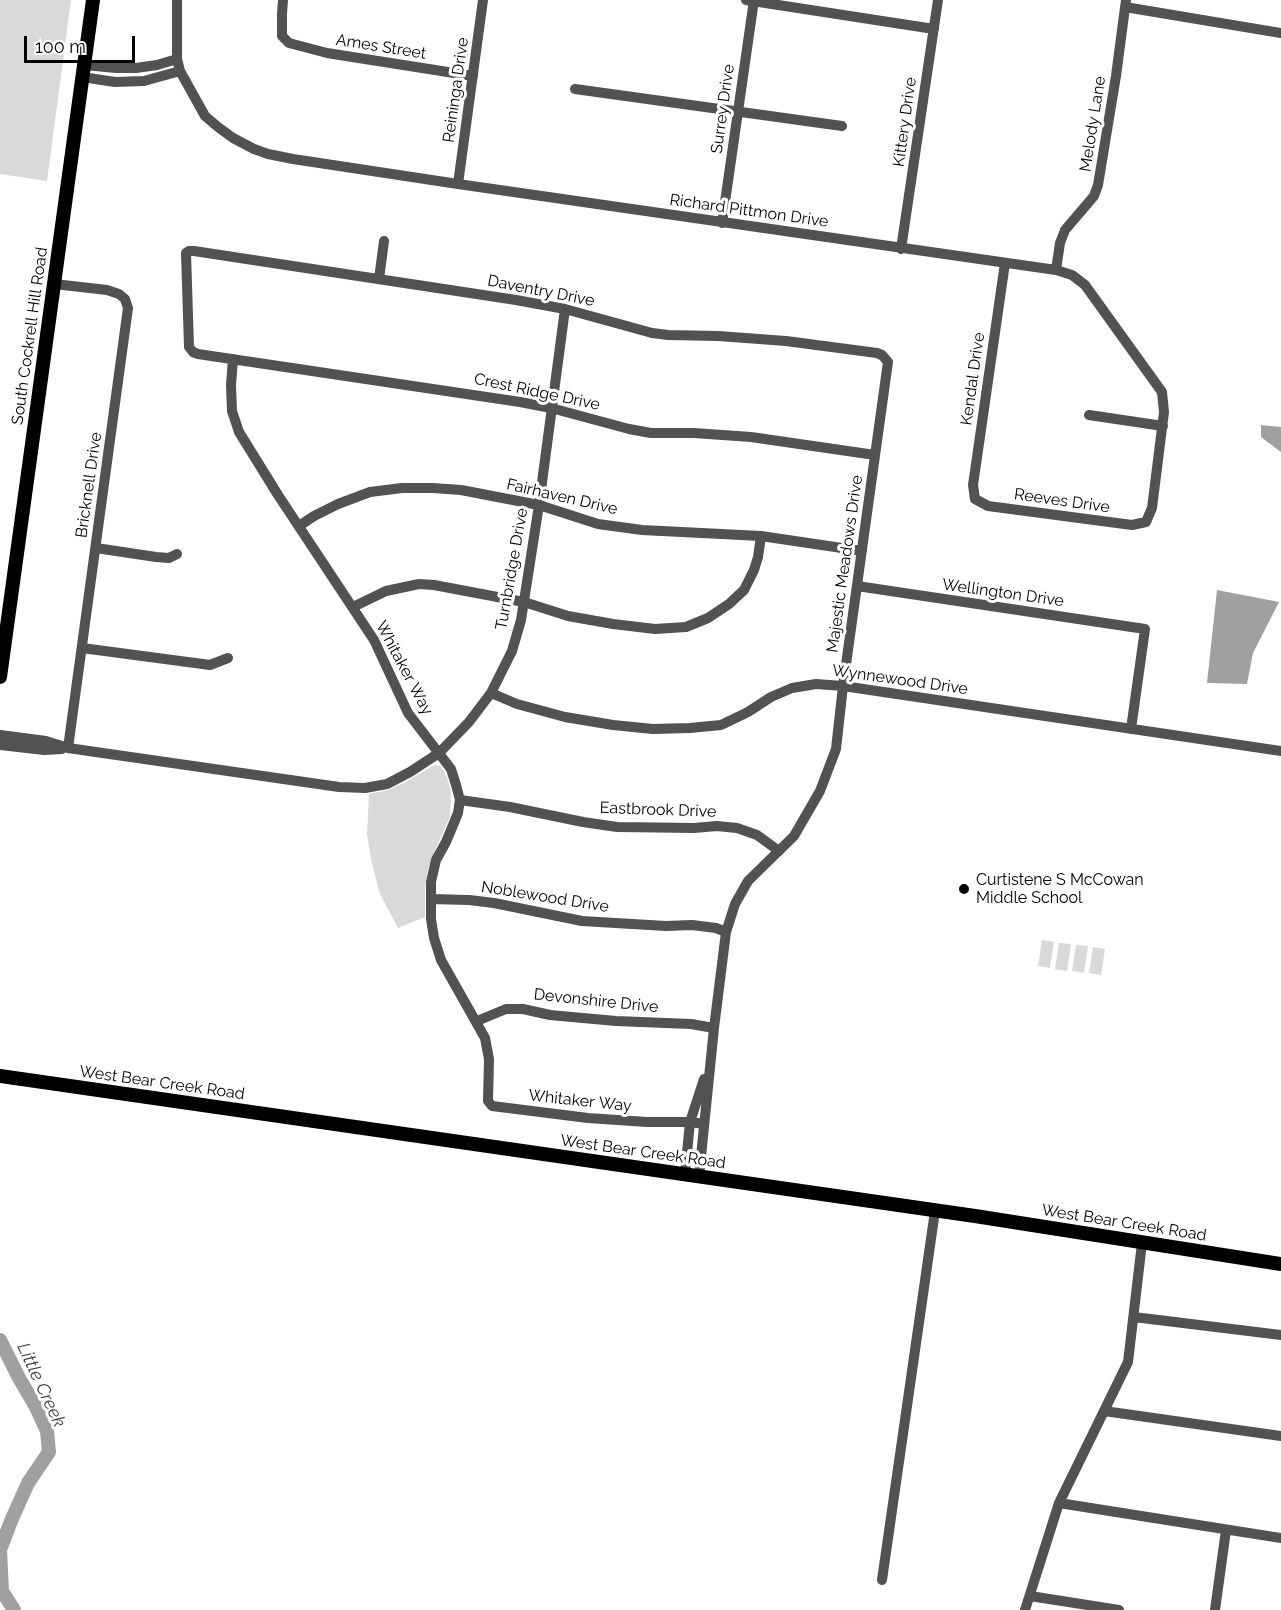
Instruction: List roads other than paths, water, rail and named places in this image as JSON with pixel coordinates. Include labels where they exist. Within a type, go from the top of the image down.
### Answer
[{"type":"main road","name":"South Cockrell Hill Road","points":[[0,677],[5,612],[54,284],[93,0]]},
{"type":"main road","name":"West Bear Creek Road","points":[[0,1076],[975,1216],[1281,1264]]},
{"type":"street","name":"Richard Pittmon Drive","points":[[177,0],[177,59],[180,71],[205,116],[233,138],[268,154],[722,223],[1056,270],[1072,275],[1085,285],[1162,392],[1163,426],[1152,508],[1146,522]]},
{"type":"street","name":"Ames Street","points":[[284,0],[282,36],[296,45],[327,53],[473,76]]},
{"type":"street","name":"Reininga Drive","points":[[459,184],[483,0]]},
{"type":"street","points":[[751,0],[934,29]]},
{"type":"street","name":"Surrey Drive","points":[[722,223],[751,0]]},
{"type":"street","name":"Kittery Drive","points":[[902,249],[938,0]]},
{"type":"street","name":"Melody Lane","points":[[1056,270],[1060,243],[1065,230],[1094,196],[1098,185],[1125,4],[1281,33]]},
{"type":"street","points":[[84,71],[136,68],[177,59]]},
{"type":"street","points":[[84,71],[115,82],[144,81],[180,71]]},
{"type":"street","points":[[575,89],[842,126]]},
{"type":"street","points":[[379,279],[384,242]]},
{"type":"street","name":"Daventry Drive","points":[[193,352],[189,347],[186,253],[189,251],[565,309],[652,333],[786,340],[877,353],[888,362]]},
{"type":"street","name":"Kendal Drive","points":[[975,499],[973,485],[1005,263]]},
{"type":"street","name":"Bricknell Drive","points":[[54,284],[107,290],[125,299],[128,308],[68,748]]},
{"type":"street","name":"Turnbridge Drive","points":[[0,735],[46,741],[68,748],[339,787],[365,788],[387,784],[439,753],[469,722],[490,693],[512,651],[521,620],[565,309]]},
{"type":"street","name":"Crest Ridge Drive","points":[[193,352],[552,408],[651,433],[751,436],[875,455]]},
{"type":"street","name":"Whitaker Way","points":[[233,359],[232,411],[239,432],[374,640],[408,712],[423,735],[451,769],[460,800],[458,813],[436,861],[431,882],[432,928],[441,960],[485,1038],[489,1059],[488,1101],[492,1106],[588,1118],[704,1124]]},
{"type":"street","name":"Majestic Meadows Drive","points":[[692,1175],[704,1124],[726,932],[735,904],[748,881],[795,836],[820,791],[836,749],[888,362]]},
{"type":"street","points":[[1089,416],[1163,426]]},
{"type":"street","name":"Fairhaven Drive","points":[[299,526],[338,504],[370,492],[402,488],[433,488],[460,490],[539,505],[598,524],[642,530],[761,536],[862,551]]},
{"type":"street","name":"Reeves Drive","points":[[975,499],[988,506],[1132,525],[1146,522]]},
{"type":"street","points":[[352,607],[386,591],[419,584],[524,602],[568,616],[613,624],[655,628],[686,627],[708,618],[729,604],[744,590],[756,563],[761,536]]},
{"type":"street","points":[[96,548],[169,558],[177,554]]},
{"type":"street","name":"Wellington Drive","points":[[857,586],[1145,629],[1131,729]]},
{"type":"street","points":[[82,648],[210,665],[228,658]]},
{"type":"street","name":"Wynnewood Drive","points":[[490,693],[517,704],[565,717],[653,729],[690,728],[721,725],[748,712],[771,697],[792,688],[816,684],[843,686],[1281,751]]},
{"type":"street","name":"Turnbridge Drive","points":[[0,745],[44,750],[68,748]]},
{"type":"street","name":"Eastbrook Drive","points":[[460,800],[617,827],[717,826],[737,828],[757,835],[779,851]]},
{"type":"street","name":"Noblewood Drive","points":[[431,899],[494,903],[582,921],[692,925],[716,928],[726,932]]},
{"type":"street","name":"Devonshire Drive","points":[[477,1021],[506,1009],[523,1009],[549,1015],[691,1024],[714,1028]]},
{"type":"street","name":"Majestic Meadows Drive","points":[[692,1175],[690,1122],[711,1059]]},
{"type":"street","points":[[882,1580],[935,1212]]},
{"type":"street","points":[[1025,1610],[1059,1503],[1128,1362],[1142,1243]]},
{"type":"street","points":[[1134,1317],[1281,1335]]},
{"type":"street","points":[[1104,1411],[1281,1436]]},
{"type":"street","points":[[1059,1503],[1281,1538]]},
{"type":"street","points":[[1215,1610],[1226,1530]]},
{"type":"street","points":[[1030,1596],[1119,1610]]},
{"type":"waterway","name":"Little Creek","points":[[0,1340],[47,1431],[49,1452],[28,1483],[0,1550],[2,1591],[14,1610]]},
{"type":"place","name":"Curtistene S McCowan Middle School","points":[[964,889]]}]
